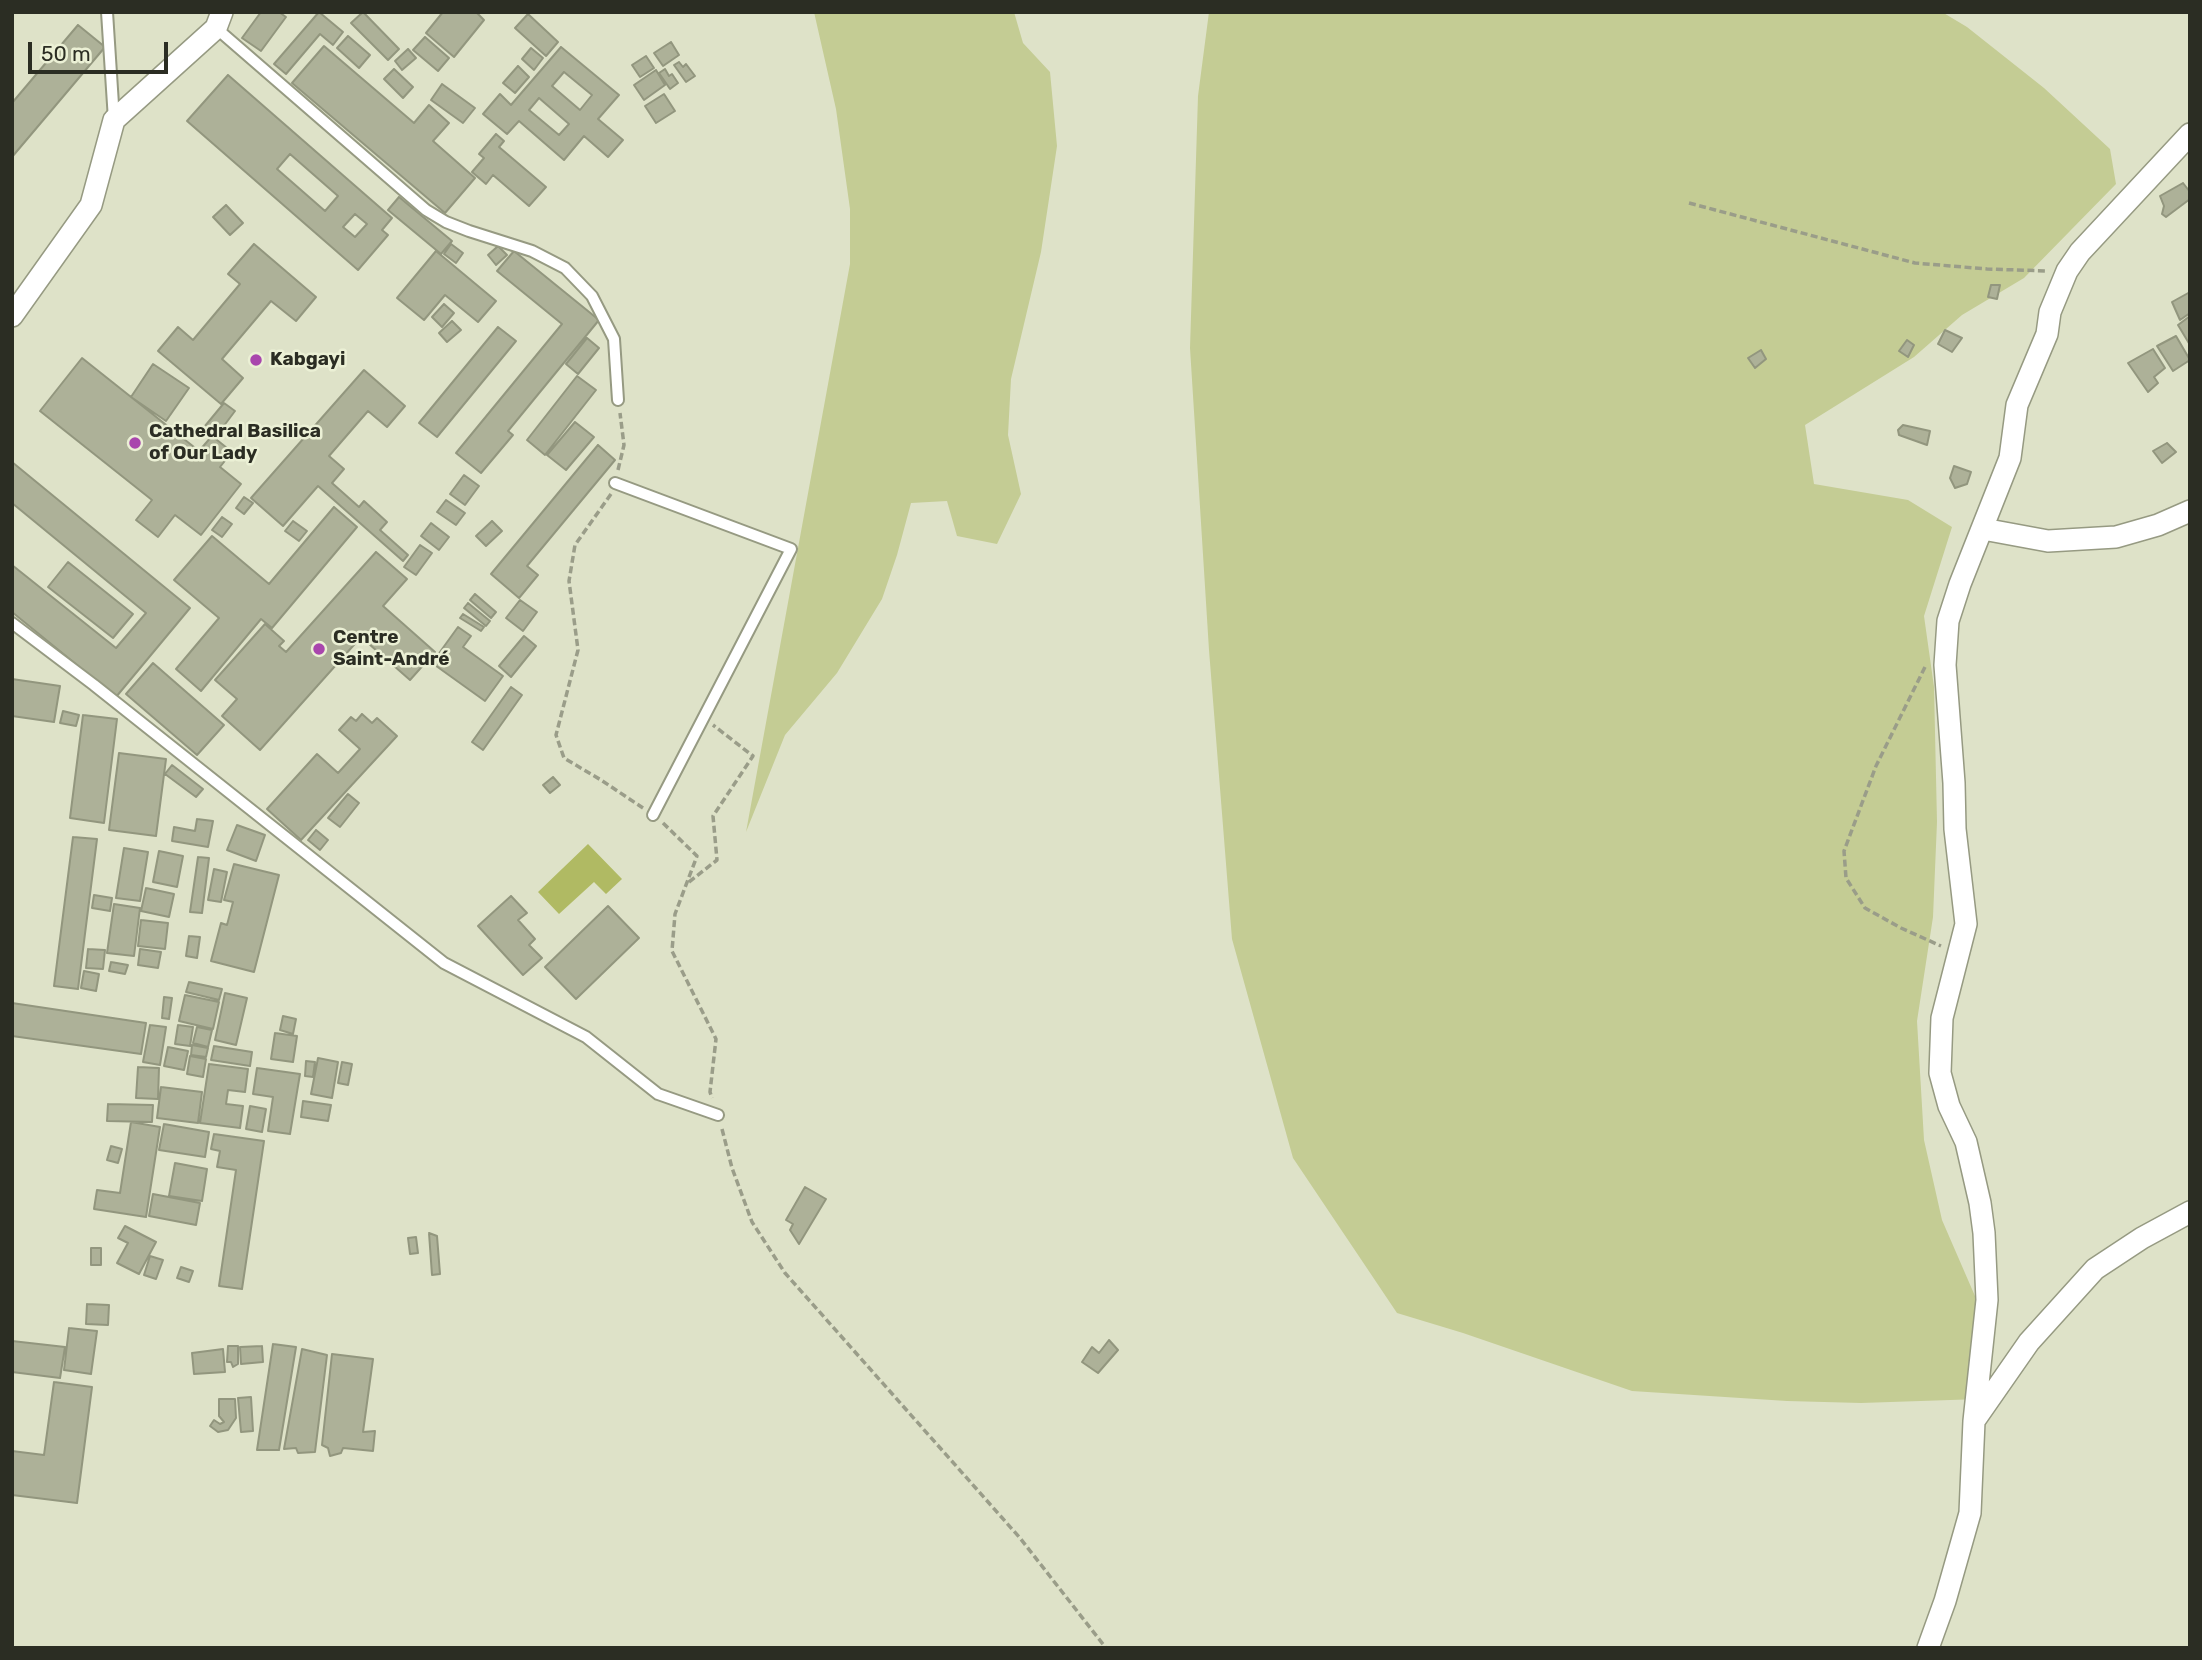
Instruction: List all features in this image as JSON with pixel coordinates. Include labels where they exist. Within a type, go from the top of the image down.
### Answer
[{"type":"street","points":[[12,316],[90,205],[114,120],[219,20]]},
{"type":"street","points":[[1928,1648],[1945,1601],[1970,1513],[1974,1421],[1987,1300],[1980,1203],[1966,1142],[1949,1106],[1940,1073],[1942,1018],[1966,924],[1955,829],[1945,665],[1948,621],[2010,458],[2017,405],[2047,334],[2050,312],[2067,271],[2097,233],[2190,134]]},
{"type":"street","points":[[1983,529],[2048,541],[2116,537],[2158,525],[2190,511]]},
{"type":"street","points":[[1974,1421],[2029,1342],[2095,1269],[2141,1238],[2190,1212]]},
{"type":"lane","points":[[107,12],[114,120]]},
{"type":"lane","points":[[219,20],[426,210],[469,232],[532,251],[565,268],[592,296],[614,339],[618,400]]},
{"type":"lane","points":[[615,483],[791,549],[653,815]]},
{"type":"lane","points":[[12,623],[444,963],[586,1037],[658,1094],[718,1115]]},
{"type":"path","points":[[1689,203],[1915,262],[1987,269],[2067,271]]},
{"type":"path","points":[[618,400],[624,445],[615,483],[612,493],[575,545],[569,581],[578,650],[555,735],[564,758],[653,815],[697,856],[675,914],[672,951],[716,1039],[710,1092],[732,1168],[752,1222],[785,1273],[1020,1538],[1106,1648]]},
{"type":"path","points":[[1930,658],[1876,766],[1844,851],[1846,878],[1865,908],[1901,928],[1959,953]]},
{"type":"path","points":[[686,883],[718,860],[713,816],[753,756],[703,718]]},
{"type":"shaded area","points":[[814,12],[1014,12],[1023,43],[1050,72],[1057,146],[1041,252],[1011,379],[1008,435],[1021,494],[997,544],[957,536],[947,501],[911,503],[882,599],[837,673],[785,735],[746,832],[850,264],[850,209],[836,109]]},
{"type":"shaded area","points":[[1209,12],[1942,12],[1967,27],[2044,88],[2110,149],[2116,184],[2024,278],[1962,315],[1914,357],[1805,425],[1814,484],[1908,500],[1952,527],[1924,616],[1934,687],[1937,822],[1933,917],[1917,1021],[1924,1140],[1942,1220],[1978,1303],[1980,1399],[1861,1403],[1632,1391],[1397,1313],[1293,1158],[1232,939],[1209,650],[1190,348],[1198,96]]},
{"type":"shaded area","points":[[588,844],[622,879],[606,894],[594,882],[559,914],[538,892]]},
{"type":"building","points":[[261,12],[279,12],[286,17],[261,51],[242,38]]},
{"type":"building","points":[[319,12],[343,32],[333,45],[320,34],[286,74],[274,64]]},
{"type":"building","points":[[363,12],[399,49],[388,60],[351,23]]},
{"type":"building","points":[[443,12],[476,12],[484,20],[454,57],[426,33]]},
{"type":"building","points":[[528,14],[558,42],[546,56],[515,28]]},
{"type":"building","points":[[78,25],[105,47],[12,157],[12,103]]},
{"type":"building","points":[[348,36],[370,55],[359,68],[337,48]]},
{"type":"building","points":[[425,37],[449,58],[438,71],[413,50]]},
{"type":"building","points":[[671,42],[679,55],[663,66],[654,53]]},
{"type":"building","points":[[324,46],[414,123],[429,105],[449,123],[433,141],[475,178],[445,213],[292,83]]},
{"type":"building","points":[[561,47],[619,95],[598,119],[623,140],[608,157],[584,136],[564,160],[519,121],[507,134],[483,114],[500,94],[511,105]],"holes":[[[564,72],[592,95],[580,110],[552,86]],[[539,98],[569,124],[559,135],[529,110]]]},
{"type":"building","points":[[531,48],[543,58],[534,70],[522,59]]},
{"type":"building","points":[[408,49],[416,58],[402,70],[395,61]]},
{"type":"building","points":[[646,56],[654,68],[640,77],[632,65]]},
{"type":"building","points":[[679,62],[683,67],[686,64],[695,76],[686,82],[674,65]]},
{"type":"building","points":[[518,66],[529,77],[515,93],[503,83]]},
{"type":"building","points":[[394,69],[413,87],[403,98],[384,79]]},
{"type":"building","points":[[665,69],[678,83],[670,89],[659,73]]},
{"type":"building","points":[[656,70],[665,85],[644,100],[634,85]]},
{"type":"building","points":[[228,75],[392,218],[382,230],[388,235],[358,270],[187,121]],"holes":[[[290,154],[338,196],[325,211],[277,169]],[[355,214],[367,224],[355,237],[343,227]]]},
{"type":"building","points":[[442,84],[475,108],[463,123],[431,100]]},
{"type":"building","points":[[664,94],[675,111],[656,123],[645,106]]},
{"type":"building","points":[[496,134],[504,141],[499,147],[546,187],[529,206],[493,175],[486,184],[472,172],[484,158],[479,154]]},
{"type":"building","points":[[2183,183],[2190,192],[2190,199],[2166,217],[2162,214],[2164,206],[2160,196]]},
{"type":"building","points":[[399,197],[452,241],[441,254],[388,210]]},
{"type":"building","points":[[226,205],[243,223],[230,235],[213,217]]},
{"type":"building","points":[[254,244],[316,297],[296,321],[271,301],[222,359],[243,378],[221,404],[158,351],[178,327],[193,340],[240,284],[228,274]]},
{"type":"building","points":[[451,244],[463,253],[456,263],[444,254]]},
{"type":"building","points":[[498,246],[507,255],[496,265],[488,255]]},
{"type":"building","points":[[436,251],[496,301],[478,322],[445,295],[424,320],[397,298]]},
{"type":"building","points":[[514,251],[599,320],[508,431],[513,435],[481,473],[456,453],[562,324],[497,271]]},
{"type":"building","points":[[1991,285],[2000,285],[1997,299],[1988,297]]},
{"type":"building","points":[[2190,292],[2190,313],[2180,320],[2172,302]]},
{"type":"building","points":[[444,304],[454,313],[442,327],[432,317]]},
{"type":"building","points":[[2190,316],[2190,345],[2178,325]]},
{"type":"building","points":[[452,321],[461,330],[447,342],[439,333]]},
{"type":"building","points":[[498,327],[516,341],[437,437],[419,423]]},
{"type":"building","points":[[1945,330],[1962,338],[1952,352],[1938,344]]},
{"type":"building","points":[[2176,336],[2190,360],[2173,371],[2157,346]]},
{"type":"building","points":[[587,338],[599,348],[578,374],[566,364]]},
{"type":"building","points":[[1907,340],[1914,345],[1908,357],[1899,351]]},
{"type":"building","points":[[2153,349],[2165,368],[2154,377],[2158,383],[2148,392],[2128,363]]},
{"type":"building","points":[[1761,350],[1766,359],[1755,368],[1748,358]]},
{"type":"building","name":"Cathedral Basilica of Our Lady","points":[[82,358],[199,451],[212,436],[232,452],[220,467],[241,484],[201,535],[175,515],[158,537],[136,520],[152,500],[40,411]]},
{"type":"building","points":[[153,364],[189,388],[166,421],[131,397]]},
{"type":"building","points":[[364,370],[405,406],[387,427],[368,411],[329,456],[344,469],[332,483],[359,507],[364,501],[387,522],[380,530],[408,555],[403,561],[318,486],[283,526],[251,498]]},
{"type":"building","points":[[577,376],[596,390],[545,455],[527,440]]},
{"type":"building","points":[[224,403],[235,411],[217,435],[205,426]]},
{"type":"building","points":[[575,422],[594,437],[566,470],[547,455]]},
{"type":"building","points":[[1903,425],[1930,431],[1927,445],[1899,435],[1898,430]]},
{"type":"building","points":[[2167,443],[2176,452],[2162,463],[2153,451]]},
{"type":"building","points":[[598,445],[615,460],[527,566],[538,575],[519,598],[491,574]]},
{"type":"building","points":[[12,462],[190,608],[116,697],[12,612],[12,565],[116,648],[146,613],[12,503]]},
{"type":"building","points":[[1954,466],[1971,472],[1967,484],[1955,488],[1950,478]]},
{"type":"building","points":[[464,475],[479,486],[465,505],[450,494]]},
{"type":"building","points":[[244,497],[253,503],[244,514],[236,508]]},
{"type":"building","points":[[446,500],[465,513],[456,525],[437,512]]},
{"type":"building","points":[[334,507],[357,527],[272,628],[261,619],[201,691],[176,669],[219,618],[174,580],[212,536],[269,584]]},
{"type":"building","points":[[222,517],[232,524],[222,537],[212,530]]},
{"type":"building","points":[[293,521],[307,531],[299,541],[285,531]]},
{"type":"building","points":[[492,521],[502,531],[486,546],[476,536]]},
{"type":"building","points":[[431,523],[449,537],[439,550],[421,536]]},
{"type":"building","points":[[420,545],[432,553],[416,575],[404,567]]},
{"type":"building","name":"Centre Saint-André","points":[[376,552],[407,579],[383,606],[435,652],[410,680],[361,637],[260,750],[222,716],[237,699],[215,680],[265,624],[284,641],[279,646],[286,652]]},
{"type":"building","points":[[68,562],[133,614],[113,638],[48,587]]},
{"type":"building","points":[[475,594],[496,612],[491,618],[470,600]]},
{"type":"building","points":[[520,600],[537,612],[523,631],[506,618]]},
{"type":"building","points":[[468,603],[490,621],[486,626],[464,608]]},
{"type":"building","points":[[463,614],[484,627],[481,631],[460,618]]},
{"type":"building","points":[[458,627],[471,636],[463,647],[503,676],[485,701],[432,663]]},
{"type":"building","points":[[524,636],[536,646],[511,677],[499,666]]},
{"type":"building","points":[[153,663],[224,725],[197,755],[126,694]]},
{"type":"building","points":[[12,679],[60,686],[54,722],[12,716]]},
{"type":"building","points":[[511,687],[522,695],[483,750],[472,742]]},
{"type":"building","points":[[63,711],[79,715],[76,726],[60,723]]},
{"type":"building","points":[[362,714],[372,723],[377,718],[397,736],[301,840],[267,809],[317,754],[338,773],[360,749],[339,730],[351,717],[356,721]]},
{"type":"building","points":[[83,715],[117,719],[104,823],[70,818]]},
{"type":"building","points":[[119,753],[166,759],[156,836],[109,830]]},
{"type":"building","points":[[172,765],[203,789],[196,797],[165,774]]},
{"type":"building","points":[[553,777],[560,785],[550,793],[543,785]]},
{"type":"building","points":[[348,794],[359,803],[340,827],[328,818]]},
{"type":"building","points":[[197,819],[213,821],[208,847],[172,841],[174,827],[195,831]]},
{"type":"building","points":[[237,825],[265,835],[256,861],[227,850]]},
{"type":"building","points":[[316,830],[328,840],[320,850],[308,840]]},
{"type":"building","points":[[73,837],[97,839],[78,989],[54,986]]},
{"type":"building","points":[[124,848],[148,852],[140,901],[116,898]]},
{"type":"building","points":[[159,851],[183,856],[177,887],[153,882]]},
{"type":"building","points":[[198,857],[209,858],[202,913],[190,912]]},
{"type":"building","points":[[234,864],[279,875],[254,972],[211,961],[221,923],[227,925],[233,902],[224,900]]},
{"type":"building","points":[[214,869],[227,872],[221,902],[208,900]]},
{"type":"building","points":[[146,888],[174,894],[169,917],[141,911]]},
{"type":"building","points":[[94,895],[112,898],[110,911],[92,908]]},
{"type":"building","points":[[511,896],[527,913],[518,920],[535,939],[529,945],[542,958],[523,975],[478,926]]},
{"type":"building","points":[[114,904],[140,908],[134,956],[107,953]]},
{"type":"building","points":[[608,906],[639,938],[576,999],[545,967]]},
{"type":"building","points":[[141,920],[168,923],[165,949],[138,946]]},
{"type":"building","points":[[189,936],[200,937],[197,958],[186,956]]},
{"type":"building","points":[[88,949],[105,950],[103,969],[86,968]]},
{"type":"building","points":[[140,949],[161,952],[158,968],[138,965]]},
{"type":"building","points":[[111,962],[128,965],[125,974],[109,971]]},
{"type":"building","points":[[84,971],[99,974],[96,991],[81,988]]},
{"type":"building","points":[[189,982],[222,989],[219,1000],[186,992]]},
{"type":"building","points":[[225,993],[247,998],[236,1045],[215,1040]]},
{"type":"building","points":[[185,995],[219,1002],[213,1029],[179,1021]]},
{"type":"building","points":[[164,997],[172,998],[169,1019],[162,1018]]},
{"type":"building","points":[[12,1003],[146,1023],[141,1054],[12,1036]]},
{"type":"building","points":[[283,1016],[296,1019],[293,1034],[280,1030]]},
{"type":"building","points":[[150,1025],[166,1027],[160,1065],[143,1062]]},
{"type":"building","points":[[178,1025],[193,1027],[190,1046],[175,1044]]},
{"type":"building","points":[[197,1027],[212,1030],[208,1047],[193,1043]]},
{"type":"building","points":[[275,1033],[297,1036],[293,1062],[271,1059]]},
{"type":"building","points":[[192,1045],[208,1048],[206,1057],[191,1055]]},
{"type":"building","points":[[214,1046],[252,1052],[250,1066],[211,1060]]},
{"type":"building","points":[[168,1047],[188,1051],[184,1070],[164,1066]]},
{"type":"building","points":[[190,1056],[206,1059],[203,1077],[187,1074]]},
{"type":"building","points":[[318,1058],[338,1062],[332,1098],[311,1094]]},
{"type":"building","points":[[306,1061],[315,1062],[313,1077],[305,1076]]},
{"type":"building","points":[[342,1062],[352,1064],[348,1085],[338,1083]]},
{"type":"building","points":[[209,1064],[248,1069],[245,1092],[228,1090],[226,1104],[243,1106],[240,1128],[200,1123]]},
{"type":"building","points":[[138,1067],[159,1068],[158,1099],[136,1098]]},
{"type":"building","points":[[257,1068],[300,1074],[290,1134],[268,1131],[273,1097],[253,1094]]},
{"type":"building","points":[[161,1087],[202,1092],[198,1123],[157,1118]]},
{"type":"building","points":[[303,1101],[331,1105],[328,1121],[301,1117]]},
{"type":"building","points":[[108,1104],[153,1105],[152,1122],[107,1121]]},
{"type":"building","points":[[250,1106],[266,1109],[262,1132],[246,1129]]},
{"type":"building","points":[[131,1122],[160,1127],[146,1217],[94,1209],[97,1190],[120,1193]]},
{"type":"building","points":[[164,1124],[209,1132],[205,1157],[159,1150]]},
{"type":"building","points":[[214,1134],[264,1141],[242,1289],[219,1286],[236,1170],[217,1167],[220,1151],[211,1149]]},
{"type":"building","points":[[111,1146],[122,1149],[118,1163],[107,1160]]},
{"type":"building","points":[[175,1163],[207,1169],[202,1201],[169,1196]]},
{"type":"building","points":[[805,1187],[826,1199],[799,1244],[790,1230],[793,1224],[786,1220]]},
{"type":"building","points":[[153,1194],[200,1203],[196,1225],[149,1216]]},
{"type":"building","points":[[125,1226],[156,1242],[139,1274],[117,1263],[128,1243],[118,1238]]},
{"type":"building","points":[[429,1233],[437,1236],[440,1274],[432,1275]]},
{"type":"building","points":[[416,1237],[418,1253],[410,1254],[408,1238]]},
{"type":"building","points":[[91,1248],[101,1248],[101,1265],[91,1265]]},
{"type":"building","points":[[150,1256],[163,1260],[156,1279],[144,1275]]},
{"type":"building","points":[[181,1267],[193,1271],[189,1282],[177,1278]]},
{"type":"building","points":[[87,1304],[109,1305],[108,1325],[86,1324]]},
{"type":"building","points":[[69,1328],[97,1331],[91,1374],[64,1370]]},
{"type":"building","points":[[1109,1340],[1118,1350],[1098,1373],[1082,1362],[1092,1347],[1099,1353]]},
{"type":"building","points":[[12,1341],[65,1347],[60,1378],[12,1372]]},
{"type":"building","points":[[273,1344],[296,1347],[279,1450],[257,1450]]},
{"type":"building","points":[[228,1346],[238,1346],[238,1364],[233,1367],[231,1362],[227,1362]]},
{"type":"building","points":[[262,1346],[263,1362],[241,1364],[240,1347]]},
{"type":"building","points":[[223,1349],[225,1372],[194,1374],[192,1353]]},
{"type":"building","points":[[302,1349],[327,1355],[315,1452],[298,1453],[296,1448],[284,1449]]},
{"type":"building","points":[[332,1354],[373,1359],[363,1432],[375,1431],[373,1451],[343,1448],[341,1453],[330,1456],[328,1448],[322,1445]]},
{"type":"building","points":[[54,1382],[92,1387],[77,1503],[12,1495],[12,1451],[44,1455]]},
{"type":"building","points":[[251,1397],[253,1431],[241,1432],[238,1398]]},
{"type":"building","points":[[219,1399],[235,1399],[236,1418],[228,1430],[218,1432],[210,1426],[214,1420],[220,1424],[224,1422],[219,1416]]},
{"type":"place","name":"Kabgayi","points":[[256,360]]},
{"type":"place","name":"Cathedral Basilica of Our Lady","points":[[135,443]]},
{"type":"place","name":"Centre Saint-André","points":[[319,649]]}]
